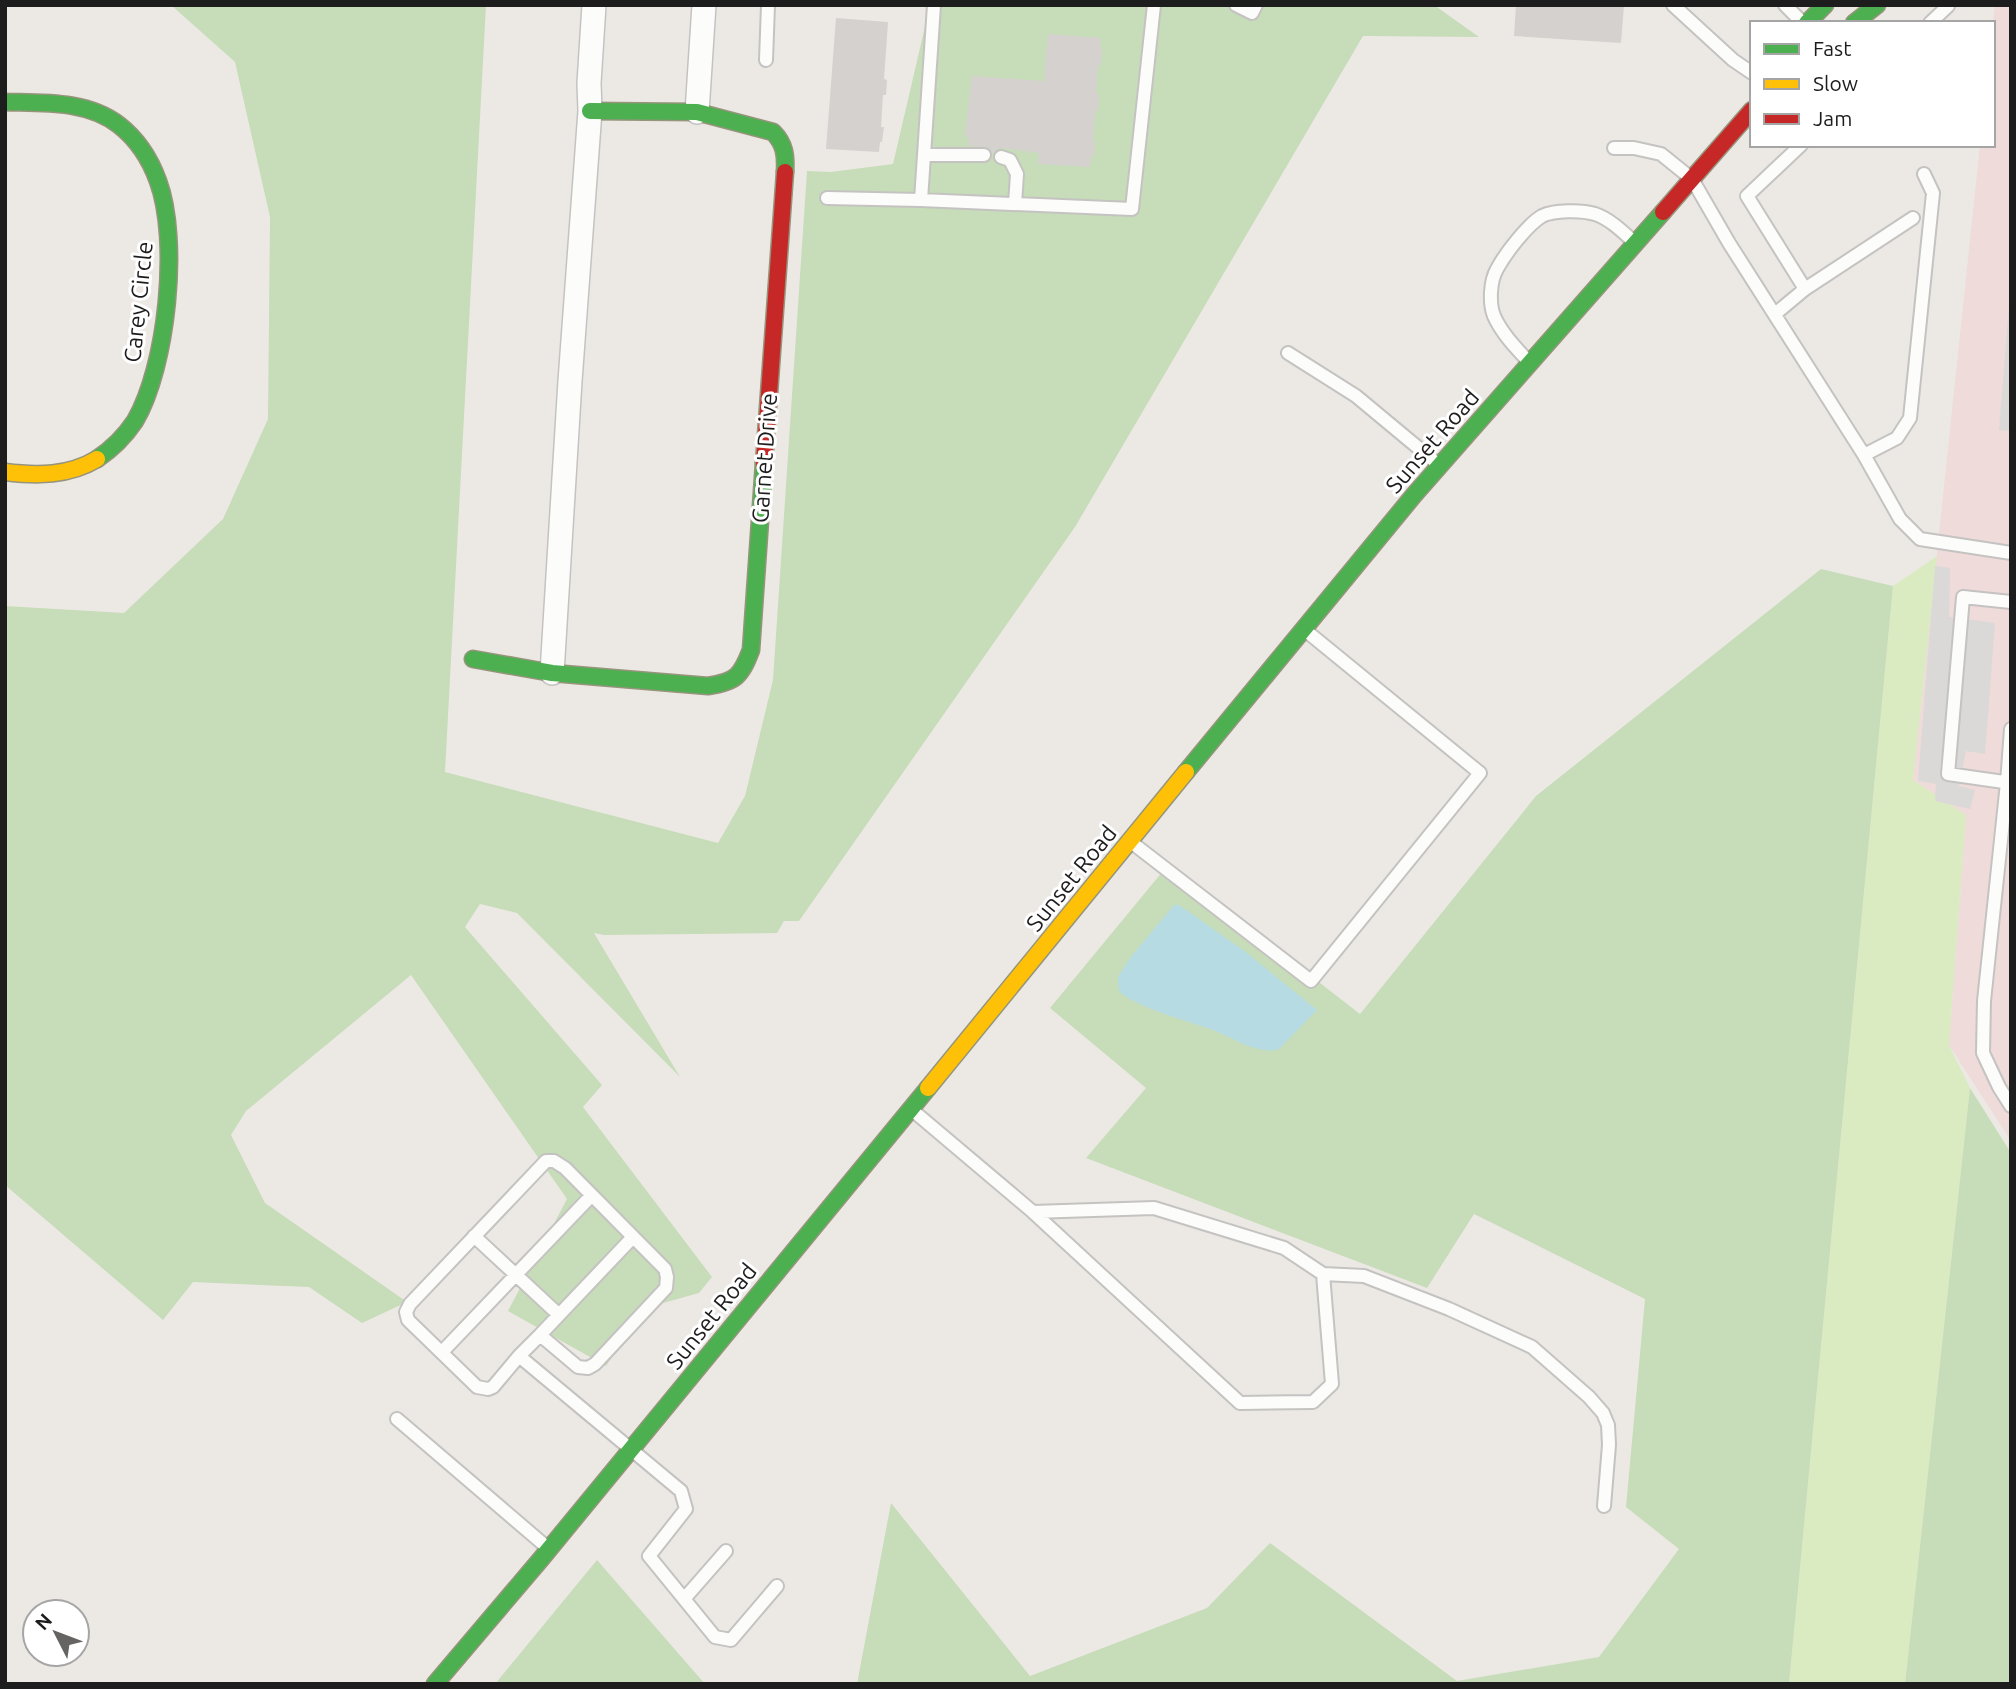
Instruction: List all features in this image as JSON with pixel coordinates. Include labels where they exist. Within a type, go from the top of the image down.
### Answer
[{"type":"main road","points":[[1807,21],[1825,5]]},
{"type":"main road","points":[[1854,21],[1866,5]]},
{"type":"main road","points":[[1855,21],[1877,5]]},
{"type":"main road","name":"Carey Circle","points":[[5,102],[54,103],[86,109],[117,123],[141,148],[156,176],[165,208],[169,241],[162,338],[153,378],[136,418],[108,452],[70,472],[47,475],[5,472]]},
{"type":"main road","name":"Garnet Drive","points":[[473,659],[552,673],[708,685],[733,680],[742,673],[751,650],[785,149],[782,140],[773,132],[697,112],[590,111]]},
{"type":"main road","name":"Sunset Road","points":[[435,1684],[631,1450],[1414,495],[1750,112]]},
{"type":"street","points":[[552,673],[590,111],[594,5]]},
{"type":"street","points":[[697,112],[704,5]]},
{"type":"lane","points":[[766,60],[768,5]]},
{"type":"lane","points":[[921,200],[934,5]]},
{"type":"lane","points":[[827,198],[1132,209],[1154,5]]},
{"type":"lane","points":[[1236,5],[1252,13],[1256,5]]},
{"type":"lane","points":[[1673,5],[1732,60],[1750,72]]},
{"type":"lane","points":[[1785,5],[1803,21]]},
{"type":"lane","points":[[1932,21],[1948,6]]},
{"type":"lane","points":[[1799,147],[1747,196],[1805,289]]},
{"type":"lane","points":[[1614,148],[1634,148],[1661,154],[1692,179],[1729,243],[1864,455],[1900,519],[1920,539],[2011,553]]},
{"type":"lane","points":[[924,155],[984,155]]},
{"type":"lane","points":[[1002,157],[1010,160],[1017,174],[1014,204]]},
{"type":"lane","points":[[1864,455],[1898,438],[1910,418],[1933,193],[1924,174]]},
{"type":"lane","points":[[1530,363],[1508,340],[1494,315],[1491,292],[1496,270],[1523,233],[1543,216],[1566,211],[1595,214],[1612,223],[1636,243]]},
{"type":"lane","points":[[1775,314],[1805,289],[1913,218]]},
{"type":"lane","points":[[1288,353],[1356,396],[1440,465]]},
{"type":"lane","points":[[2009,783],[1948,774],[1963,597],[2011,602]]},
{"type":"lane","points":[[1131,841],[1311,981],[1480,773],[1305,630]]},
{"type":"lane","points":[[2011,729],[2009,783],[1984,1001],[1983,1053],[2011,1106]]},
{"type":"lane","points":[[911,1109],[1033,1212],[1240,1403],[1313,1402],[1332,1384],[1323,1274]]},
{"type":"lane","points":[[540,1335],[578,1367],[588,1368],[595,1364],[666,1287],[667,1277],[665,1269],[565,1168],[554,1161],[547,1161],[410,1304],[406,1312],[408,1320],[477,1387],[488,1389],[493,1387],[558,1314],[633,1237]]},
{"type":"lane","points":[[442,1352],[592,1195]]},
{"type":"lane","points":[[1033,1212],[1154,1208],[1284,1248],[1323,1274],[1364,1276],[1449,1309],[1532,1347],[1589,1397],[1603,1413],[1608,1425],[1609,1445],[1604,1506]]},
{"type":"lane","points":[[474,1236],[558,1314]]},
{"type":"lane","points":[[519,1356],[681,1491],[686,1509],[649,1556],[715,1637],[731,1640],[777,1586]]},
{"type":"lane","points":[[397,1419],[549,1549]]},
{"type":"lane","points":[[684,1600],[726,1550]]},
{"type":"shaded area","points":[[1995,5],[2011,5],[2011,1141],[1949,1045],[1966,815],[1913,780],[1980,147],[1995,147]]},
{"type":"shaded area","points":[[2011,281],[2011,431],[1999,430]]},
{"type":"shaded area","points":[[1935,566],[1950,568],[1949,617],[1995,623],[1985,754],[1966,751],[1959,786],[1975,790],[1970,809],[1935,801],[1936,784],[1918,781]]},
{"type":"green space","points":[[171,5],[486,5],[445,772],[718,843],[745,796],[773,680],[807,171],[831,172],[893,164],[930,5],[1434,5],[1479,37],[1363,36],[1075,527],[799,921],[784,921],[777,933],[594,933],[680,1077],[517,913],[480,904],[465,927],[602,1085],[583,1107],[712,1277],[699,1293],[645,1308],[606,1366],[508,1311],[567,1199],[411,975],[246,1111],[231,1135],[265,1203],[407,1302],[362,1323],[309,1287],[193,1282],[163,1320],[5,1185],[5,606],[124,613],[223,519],[268,419],[270,217],[235,62]]},
{"type":"green space","points":[[1937,556],[1913,780],[1966,815],[1949,1045],[1970,1088],[1905,1684],[1789,1684],[1893,586]]},
{"type":"green space","points":[[1821,569],[1893,586],[1789,1684],[857,1684],[891,1503],[1030,1676],[1207,1608],[1270,1543],[1457,1681],[1599,1657],[1679,1549],[1626,1507],[1645,1299],[1474,1214],[1427,1288],[1086,1158],[1146,1088],[1050,1008],[1168,865],[1360,1014],[1536,796]]},
{"type":"green space","points":[[1970,1088],[2011,1153],[2011,1684],[1905,1684]]},
{"type":"green space","points":[[597,1560],[705,1684],[495,1684]]},
{"type":"water","points":[[1174,905],[1185,909],[1247,953],[1317,1010],[1279,1049],[1252,1047],[1137,1003],[1119,991],[1118,977],[1130,958]]},
{"type":"building","points":[[1516,5],[1624,5],[1621,43],[1514,36]]},
{"type":"building","points":[[836,18],[888,22],[884,79],[887,80],[886,95],[883,95],[881,127],[884,127],[879,152],[826,149]]},
{"type":"building","points":[[1048,34],[1101,38],[1101,65],[1098,65],[1096,93],[1099,94],[1098,111],[1095,111],[1094,156],[1091,156],[1090,167],[1038,164],[1039,153],[1000,148],[993,155],[988,147],[968,146],[969,137],[965,137],[972,76],[1044,81]]},
{"type":"traffic: fast","points":[[1809,21],[1825,5]]},
{"type":"traffic: fast","points":[[1857,21],[1877,5]]},
{"type":"traffic: fast","points":[[5,102],[79,107],[119,125],[147,157],[165,206],[169,269],[167,303],[155,369],[135,421],[118,442],[97,459]]},
{"type":"traffic: fast","points":[[590,111],[697,112],[773,132],[784,151],[785,172]]},
{"type":"traffic: fast","points":[[1186,772],[1414,495],[1663,212]]},
{"type":"traffic: fast","points":[[473,659],[552,673],[708,686],[731,680],[740,672],[751,650],[764,463]]},
{"type":"traffic: fast","points":[[435,1684],[928,1088]]},
{"type":"traffic: slow","points":[[5,472],[64,472],[97,459]]},
{"type":"traffic: slow","points":[[928,1088],[1186,772]]},
{"type":"traffic: jam","points":[[1663,212],[1750,112]]},
{"type":"traffic: jam","points":[[764,463],[785,172]]}]
